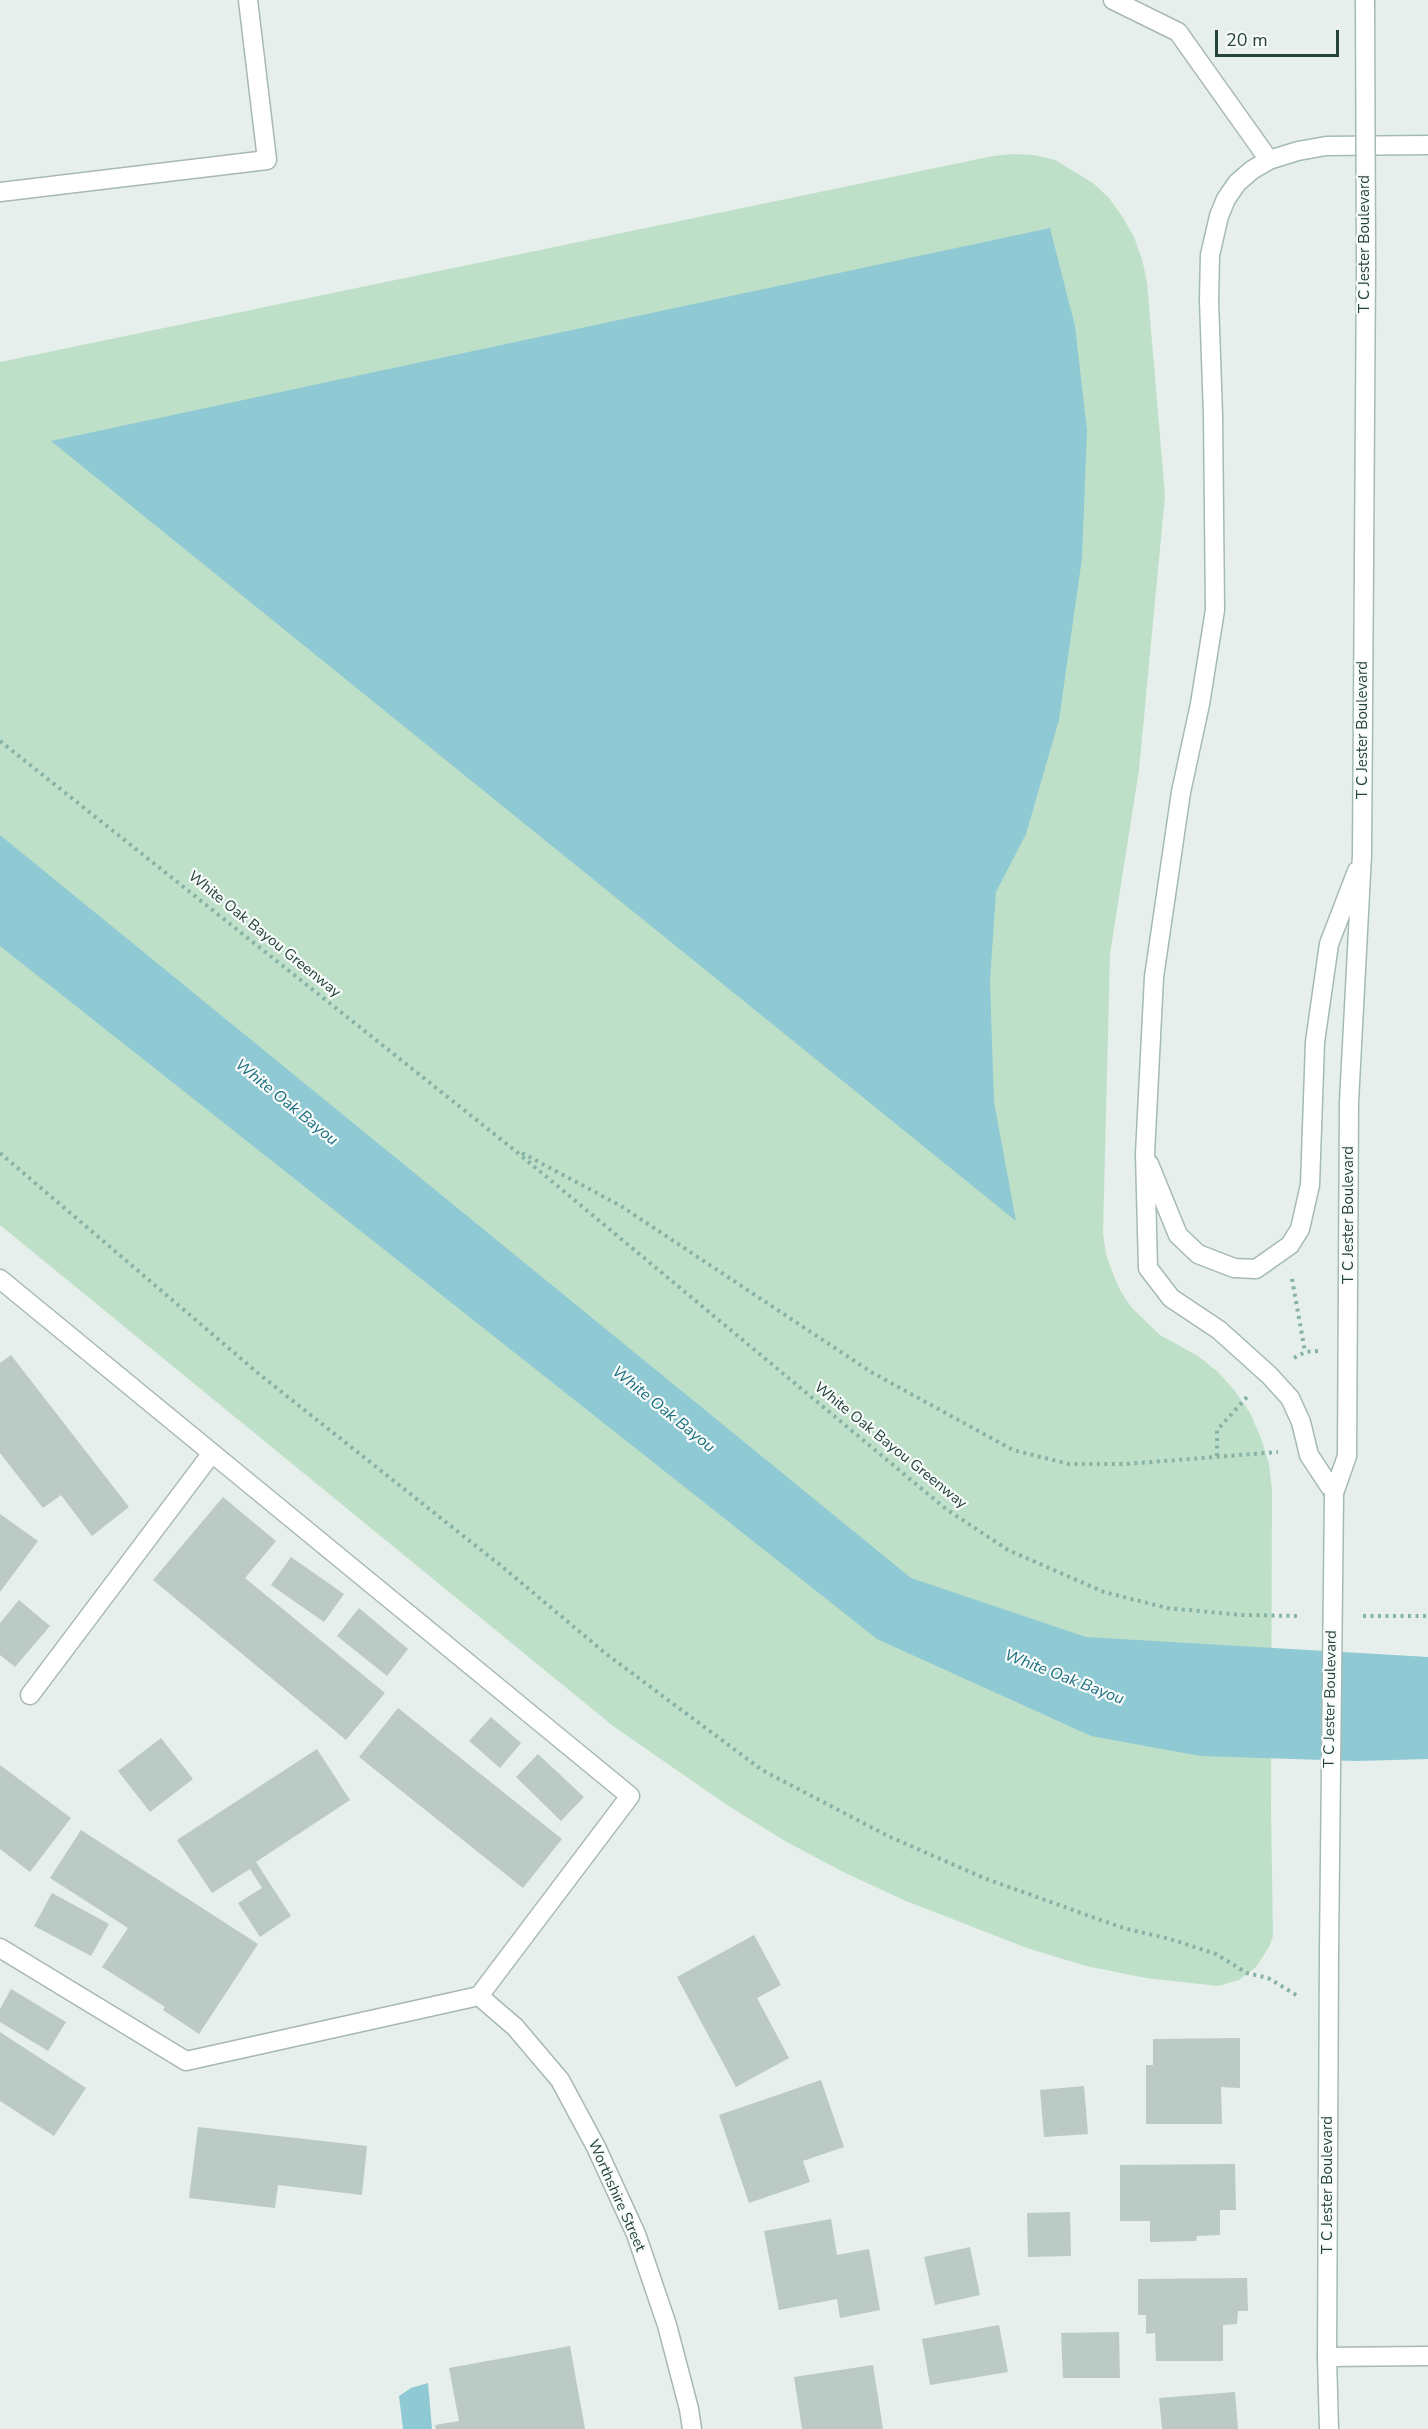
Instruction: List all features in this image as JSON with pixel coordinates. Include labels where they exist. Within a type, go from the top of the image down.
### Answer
[{"type":"main road","points":[[0,192],[267,160],[248,0]]},
{"type":"main road","points":[[1113,0],[1178,32],[1269,160]]},
{"type":"main road","name":"T C Jester Boulevard","points":[[1329,2429],[1327,2357],[1328,2016],[1334,1493],[1347,1456],[1349,1102],[1362,855],[1366,264],[1365,0]]},
{"type":"main road","points":[[1334,1493],[1309,1455],[1301,1422],[1290,1398],[1219,1330],[1171,1298],[1148,1268],[1145,1154],[1154,977],[1181,792],[1200,704],[1215,610],[1209,300],[1210,255],[1219,216],[1226,199],[1252,170],[1269,160],[1298,151],[1326,146],[1428,145]]},
{"type":"main road","points":[[1145,1154],[1178,1235],[1198,1254],[1234,1268],[1256,1269],[1290,1245],[1300,1229],[1310,1185],[1315,1042],[1329,944],[1362,855]]},
{"type":"main road","points":[[0,1279],[630,1796],[479,1996],[186,2061],[0,1948]]},
{"type":"main road","points":[[30,1695],[212,1453]]},
{"type":"main road","name":"Worthshire Street","points":[[479,1996],[515,2027],[560,2080],[596,2147],[636,2234],[667,2325],[692,2429]]},
{"type":"main road","points":[[1327,2357],[1428,2356]]},
{"type":"path","name":"White Oak Bayou Greenway","points":[[0,741],[513,1149],[946,1509],[1008,1550],[1104,1592],[1167,1608],[1242,1616],[1312,1616]]},
{"type":"path","name":"White Oak Bayou Greenway","points":[[513,1149],[621,1206],[871,1371],[1013,1450],[1069,1464],[1126,1464],[1288,1451]]},
{"type":"path","points":[[0,1153],[259,1374],[505,1569],[605,1653],[762,1770],[888,1836],[984,1878],[1123,1928],[1170,1939],[1216,1954],[1247,1973],[1268,1978],[1328,2016]]},
{"type":"path","points":[[1290,1270],[1305,1352]]},
{"type":"path","points":[[1287,1363],[1305,1352],[1322,1351]]},
{"type":"path","points":[[1217,1456],[1217,1430],[1250,1394]]},
{"type":"path","points":[[1358,1616],[1428,1616]]},
{"type":"green space","points":[[1034,155],[1055,160],[1093,183],[1109,198],[1134,237],[1147,282],[1165,496],[1139,770],[1110,954],[1103,1234],[1106,1254],[1113,1274],[1132,1308],[1160,1335],[1198,1356],[1218,1372],[1235,1391],[1250,1413],[1269,1464],[1272,1490],[1273,1936],[1256,1967],[1239,1980],[1218,1986],[1146,1978],[1086,1966],[1027,1948],[906,1901],[845,1873],[785,1841],[727,1805],[613,1726],[0,1225],[0,362],[993,156]]},
{"type":"water","points":[[1050,228],[1075,326],[1087,430],[1082,558],[1059,720],[1026,834],[996,892],[990,981],[994,1102],[1016,1221],[51,441]]},
{"type":"water","name":"White Oak Bayou","points":[[0,835],[911,1578],[1086,1637],[1428,1657],[1428,1759],[1356,1761],[1200,1756],[1091,1736],[877,1639],[0,946]]},
{"type":"water","points":[[428,2383],[432,2429],[403,2429],[399,2396],[411,2388]]},
{"type":"building","points":[[11,1355],[129,1507],[92,1536],[61,1495],[43,1508],[0,1453],[0,1363]]},
{"type":"building","points":[[223,1497],[276,1541],[245,1578],[385,1693],[346,1740],[153,1580]]},
{"type":"building","points":[[0,1514],[38,1541],[0,1592]]},
{"type":"building","points":[[291,1557],[344,1594],[324,1622],[271,1585]]},
{"type":"building","points":[[19,1600],[50,1626],[15,1667],[0,1655],[0,1623]]},
{"type":"building","points":[[359,1608],[408,1649],[387,1676],[337,1636]]},
{"type":"building","points":[[398,1708],[562,1839],[523,1888],[359,1757]]},
{"type":"building","points":[[491,1717],[521,1743],[500,1768],[469,1741]]},
{"type":"building","points":[[161,1738],[193,1779],[150,1812],[118,1771]]},
{"type":"building","points":[[317,1749],[350,1800],[256,1862],[291,1916],[260,1937],[238,1903],[262,1888],[250,1869],[212,1893],[177,1840]]},
{"type":"building","points":[[538,1754],[584,1797],[561,1821],[516,1777]]},
{"type":"building","points":[[0,1765],[71,1818],[30,1872],[0,1849]]},
{"type":"building","points":[[81,1830],[258,1944],[199,2034],[163,2010],[165,2007],[102,1967],[128,1928],[50,1878]]},
{"type":"building","points":[[52,1893],[109,1924],[91,1956],[34,1926]]},
{"type":"building","points":[[754,1935],[781,1985],[757,1998],[789,2058],[736,2087],[677,1977]]},
{"type":"building","points":[[11,1989],[66,2022],[48,2051],[0,2022],[0,2009]]},
{"type":"building","points":[[0,2032],[86,2088],[54,2136],[0,2101]]},
{"type":"building","points":[[1240,2038],[1240,2088],[1221,2087],[1222,2124],[1146,2124],[1146,2065],[1153,2065],[1153,2039]]},
{"type":"building","points":[[821,2080],[844,2147],[803,2161],[810,2182],[749,2203],[719,2115]]},
{"type":"building","points":[[1084,2086],[1088,2134],[1044,2137],[1040,2090]]},
{"type":"building","points":[[198,2127],[367,2146],[362,2195],[278,2185],[275,2208],[189,2198]]},
{"type":"building","points":[[1235,2164],[1236,2210],[1220,2210],[1220,2235],[1197,2236],[1196,2241],[1150,2242],[1150,2221],[1120,2221],[1120,2165]]},
{"type":"building","points":[[1070,2212],[1071,2256],[1028,2257],[1027,2213]]},
{"type":"building","points":[[831,2219],[837,2255],[869,2249],[880,2310],[840,2318],[837,2299],[779,2310],[764,2231]]},
{"type":"building","points":[[970,2247],[980,2295],[935,2305],[924,2257]]},
{"type":"building","points":[[1247,2278],[1248,2311],[1238,2311],[1237,2324],[1223,2325],[1223,2361],[1156,2361],[1155,2333],[1146,2334],[1146,2315],[1138,2315],[1138,2279]]},
{"type":"building","points":[[999,2325],[1008,2372],[930,2385],[922,2339]]},
{"type":"building","points":[[1119,2332],[1120,2378],[1063,2378],[1061,2333]]},
{"type":"building","points":[[570,2346],[585,2429],[436,2429],[435,2425],[459,2421],[449,2368]]},
{"type":"building","points":[[873,2365],[883,2429],[802,2429],[794,2377]]},
{"type":"building","points":[[1235,2392],[1238,2429],[1162,2429],[1159,2398]]}]
